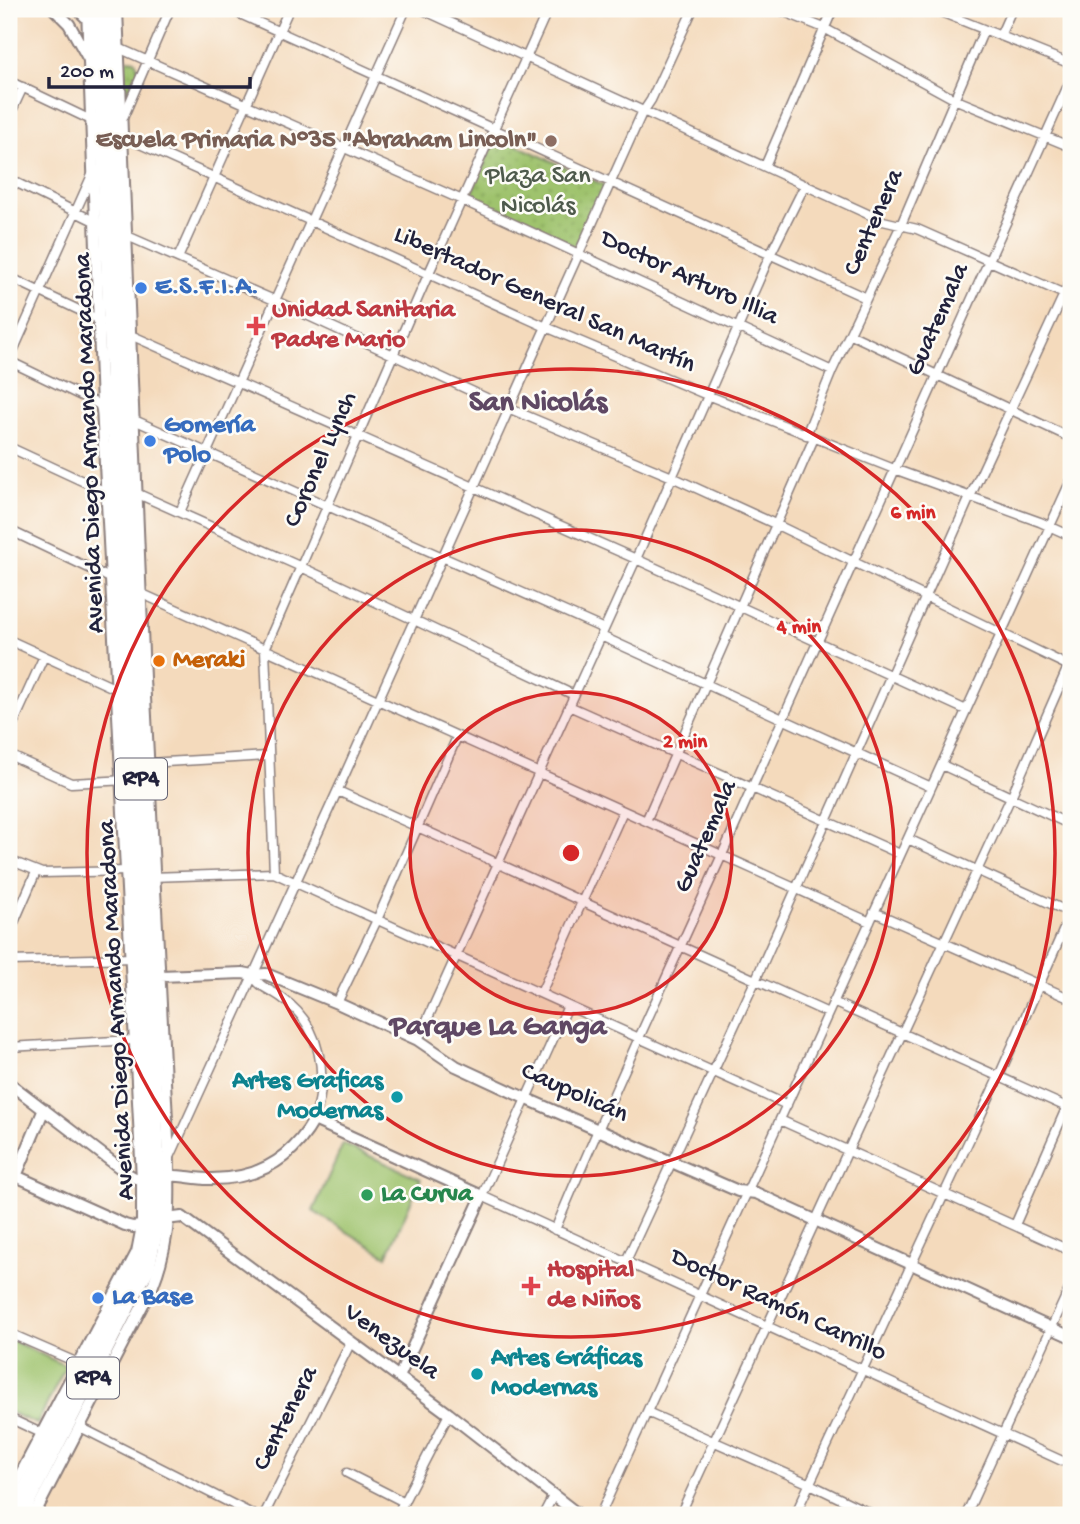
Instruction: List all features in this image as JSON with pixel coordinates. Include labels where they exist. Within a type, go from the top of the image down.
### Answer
[{"type":"main road","name":"Avenida Diego Armando Maradona","points":[[22,1515],[148,1269],[155,1223],[155,973],[125,780],[115,580],[112,385],[118,278],[116,201],[119,130],[115,46],[108,9]]},
{"type":"main road","name":"Avenida Diego Armando Maradona","points":[[90,12],[99,34],[96,122],[132,495],[131,558],[136,591],[144,763],[144,825],[134,958],[155,1177]]},
{"type":"main road","points":[[90,60],[98,84]]},
{"type":"main road","points":[[116,201],[125,235],[118,278]]},
{"type":"main road","points":[[112,385],[102,406],[114,446]]},
{"type":"main road","points":[[131,558],[138,532],[132,495]]},
{"type":"main road","points":[[136,591],[144,678]]},
{"type":"main road","points":[[144,763],[150,790],[144,825]]},
{"type":"main road","name":"Avenida Diego Armando Maradona","points":[[11,1515],[135,1275],[155,1223]]},
{"type":"street","points":[[54,9],[69,24],[90,60]]},
{"type":"street","points":[[76,9],[90,12]]},
{"type":"street","name":"Avenida Diego Armando Maradona","points":[[115,46],[117,9]]},
{"type":"street","points":[[119,130],[170,9]]},
{"type":"street","points":[[229,9],[866,298]]},
{"type":"street","points":[[178,258],[289,9]]},
{"type":"street","points":[[180,512],[406,9]]},
{"type":"street","points":[[421,9],[883,221],[910,226],[1068,296]]},
{"type":"street","name":"Coronel Lynch","points":[[274,873],[265,649],[299,566],[548,9]]},
{"type":"street","points":[[169,1159],[338,792],[611,181],[693,9]]},
{"type":"street","points":[[778,9],[824,29],[954,99],[1071,147]]},
{"type":"street","points":[[765,166],[833,9]]},
{"type":"street","points":[[933,9],[1071,64]]},
{"type":"street","points":[[1000,36],[1012,9]]},
{"type":"street","name":"Avenida Diego Armando Maradona","points":[[90,12],[90,60],[96,122],[96,222],[132,419],[132,495]]},
{"type":"street","name":"Centenera","points":[[646,821],[775,524],[832,371],[901,225],[984,30]]},
{"type":"street","name":"Doctor Arturo Illia","points":[[99,34],[115,46],[147,61],[462,200],[832,371]]},
{"type":"street","name":"Guatemala","points":[[555,1230],[638,1037],[1071,79]]},
{"type":"street","name":"Libertador General San Martín","points":[[9,81],[119,130],[213,177],[545,327],[707,396],[1071,536]]},
{"type":"street","points":[[9,117],[23,87]]},
{"type":"street","name":"Avenida Diego Armando Maradona","points":[[119,130],[125,235],[115,328],[102,406],[106,492],[115,580],[116,689],[125,780]]},
{"type":"street","points":[[94,169],[9,361],[102,406]]},
{"type":"street","points":[[9,179],[96,222]]},
{"type":"street","points":[[418,1040],[771,253],[805,186]]},
{"type":"street","points":[[125,235],[508,408],[672,477],[1070,664],[766,1326],[683,1514]]},
{"type":"street","points":[[9,277],[115,328],[636,559],[966,710]]},
{"type":"street","points":[[626,1261],[756,979],[970,497],[1068,296],[1071,279]]},
{"type":"street","points":[[850,334],[1071,438]]},
{"type":"street","points":[[132,419],[327,505],[602,632],[705,684],[931,787]]},
{"type":"street","points":[[9,447],[106,492]]},
{"type":"street","points":[[600,1515],[1071,480]]},
{"type":"street","points":[[132,495],[180,512],[574,695]]},
{"type":"street","points":[[9,532],[870,922]]},
{"type":"street","name":"Avenida Diego Armando Maradona","points":[[136,591],[138,532]]},
{"type":"street","points":[[9,640],[116,689]]},
{"type":"street","points":[[9,733],[44,656]]},
{"type":"street","name":"Avenida Diego Armando Maradona","points":[[144,678],[144,763]]},
{"type":"street","points":[[569,706],[900,855]]},
{"type":"street","points":[[337,1003],[377,920],[457,737]]},
{"type":"street","points":[[9,755],[71,783],[125,780]]},
{"type":"street","points":[[144,763],[268,756]]},
{"type":"street","points":[[942,765],[1071,825]]},
{"type":"street","name":"Avenida Diego Armando Maradona","points":[[140,874],[150,790]]},
{"type":"street","points":[[338,792],[828,1013]]},
{"type":"street","points":[[541,993],[623,811]]},
{"type":"street","points":[[796,1515],[999,1076],[1071,913],[908,839]]},
{"type":"street","points":[[9,860],[36,872],[274,873],[787,1105]]},
{"type":"street","points":[[9,934],[36,872]]},
{"type":"street","points":[[874,912],[1071,999]]},
{"type":"street","points":[[9,961],[134,958],[155,973]]},
{"type":"street","name":"Avenida Diego Armando Maradona","points":[[34,1514],[153,1285],[166,1245],[155,1223],[155,1177],[133,1040],[134,958]]},
{"type":"street","name":"Avenida Diego Armando Maradona","points":[[155,973],[169,1159],[155,1177]]},
{"type":"street","name":"Caupolicán","points":[[155,973],[261,973],[289,982],[418,1040],[456,1066],[527,1099],[738,1191],[756,1193],[1071,1336]]},
{"type":"street","points":[[9,1083],[128,1174],[215,1179],[262,1170],[292,1151],[302,1140],[313,1120],[321,1093],[320,1055],[315,1038],[304,1020],[282,998],[257,984],[253,975]]},
{"type":"street","points":[[282,998],[289,982]]},
{"type":"street","points":[[833,1002],[1069,1108]]},
{"type":"street","points":[[399,1377],[568,1006]]},
{"type":"street","points":[[9,1046],[133,1040]]},
{"type":"street","points":[[1015,1225],[1069,1108],[1071,1097]]},
{"type":"street","points":[[13,1174],[44,1110]]},
{"type":"street","name":"Doctor Ramón Carrillo","points":[[313,1120],[1071,1465]]},
{"type":"street","points":[[780,1120],[1071,1251]]},
{"type":"street","name":"Venezuela","points":[[13,1174],[125,1225],[155,1223],[182,1217],[449,1414],[579,1515]]},
{"type":"street","name":"Avenida Diego Armando Maradona","points":[[9,1496],[137,1252],[155,1223]]},
{"type":"street","points":[[966,1515],[1071,1285]]},
{"type":"street","points":[[9,1333],[78,1363]]},
{"type":"street","name":"Centenera","points":[[264,1515],[351,1342]]},
{"type":"street","points":[[647,1412],[874,1515]]},
{"type":"street","points":[[397,1515],[449,1414]]},
{"type":"street","points":[[9,1418],[41,1433]]},
{"type":"street","points":[[80,1427],[254,1515]]},
{"type":"street","points":[[347,1473],[404,1502]]},
{"type":"street","points":[[543,1515],[553,1496]]},
{"type":"green space","points":[[124,60],[135,60],[139,70],[124,98]]},
{"type":"green space","name":"Plaza San Nicolás","points":[[497,136],[606,186],[578,248],[469,198]]},
{"type":"green space","name":"La Curva","points":[[343,1144],[421,1179],[387,1256],[313,1211]]},
{"type":"green space","points":[[9,1339],[66,1366],[37,1424],[9,1412]]},
{"type":"place","name":"Escuela Primaria N°35 \"Abraham Lincoln\"","points":[[551,141]]},
{"type":"place","name":"E.S.F.I.A.","points":[[141,288]]},
{"type":"place","name":"Unidad Sanitaria Padre Mario","points":[[256,326]]},
{"type":"place","name":"Gomería Polo","points":[[150,441]]},
{"type":"place","name":"Meraki","points":[[159,661]]},
{"type":"place","name":"Artes Graficas Modernas","points":[[397,1097]]},
{"type":"place","name":"La Curva","points":[[367,1195]]},
{"type":"place","name":"Hospital de Niños","points":[[531,1286]]},
{"type":"place","name":"La Base","points":[[98,1298]]},
{"type":"place","name":"Artes Gráficas Modernas","points":[[477,1374]]},
{"type":"district","name":"San Nicolás","points":[[538,404]]},
{"type":"district","name":"Parque La Ganga","points":[[498,1028]]}]
